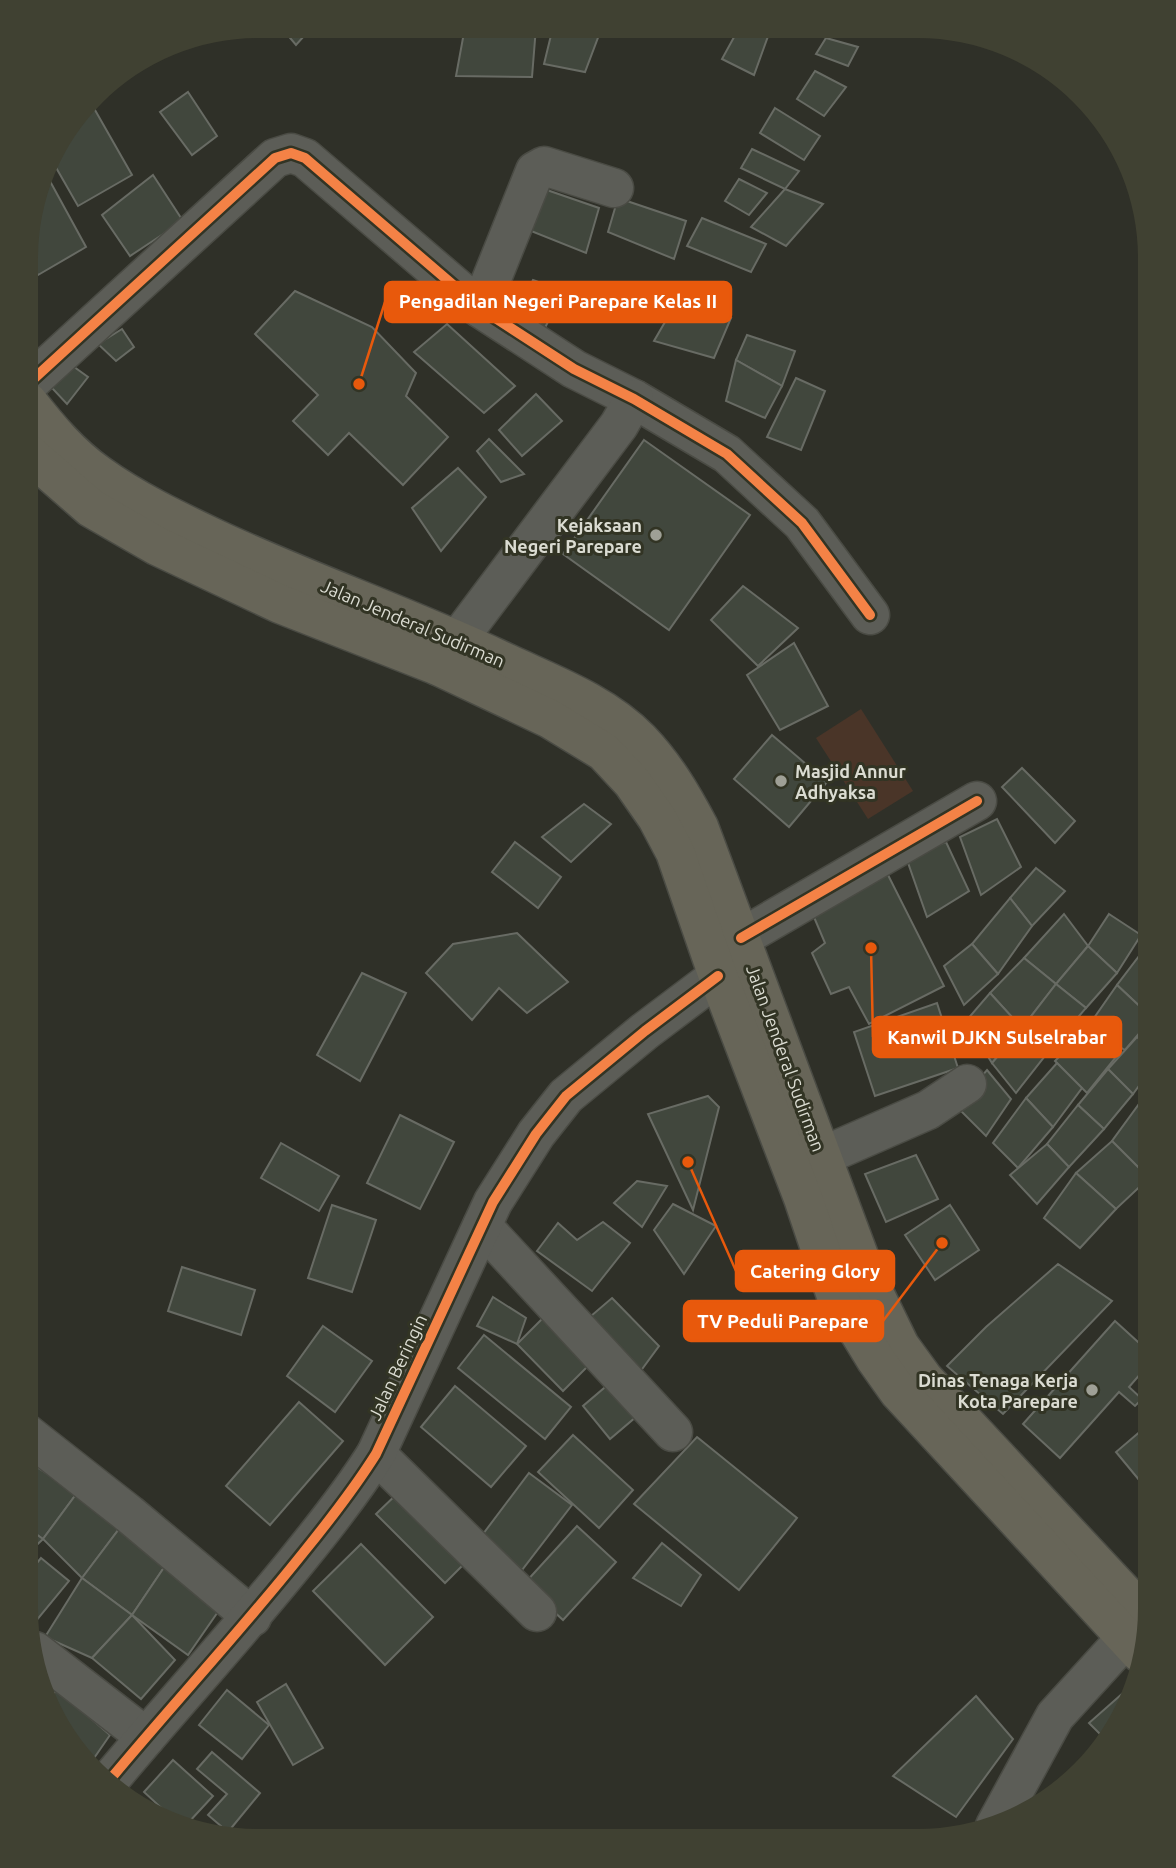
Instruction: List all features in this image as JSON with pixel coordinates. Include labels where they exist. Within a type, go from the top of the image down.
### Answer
[{"type":"main road","name":"Jalan Jenderal Sudirman","points":[[40,450],[97,474],[154,509],[447,653],[569,692],[607,713],[639,738],[674,780],[699,827],[803,1198],[835,1293],[888,1353],[924,1380],[1136,1634]]},
{"type":"main road","name":"Jalan Jenderal Sudirman","points":[[735,956],[823,1156],[867,1280],[888,1353]]},
{"type":"street","points":[[39,374],[275,158],[290,153],[305,158],[480,308],[574,369],[634,399],[727,454],[802,523],[870,615]]},
{"type":"street","points":[[480,308],[535,170],[544,166],[614,188]]},
{"type":"street","points":[[447,653],[619,425],[634,399]]},
{"type":"street","name":"Jalan Beringin","points":[[114,1775],[252,1617],[355,1487],[376,1454],[482,1226],[512,1168],[566,1096],[735,956],[977,801]]},
{"type":"street","points":[[823,1156],[928,1110],[967,1084]]},
{"type":"street","points":[[482,1226],[673,1432]]},
{"type":"street","points":[[39,1444],[252,1617]]},
{"type":"street","points":[[376,1454],[537,1612]]},
{"type":"street","points":[[1002,1813],[1055,1716],[1135,1640]]},
{"type":"street","points":[[44,1658],[146,1737]]},
{"type":"shaded area","points":[[861,709],[913,791],[868,819],[816,738]]},
{"type":"building","points":[[291,39],[301,39],[296,45]]},
{"type":"building","points":[[463,39],[535,39],[532,77],[456,76]]},
{"type":"building","points":[[550,39],[597,39],[585,72],[544,64]]},
{"type":"building","points":[[733,39],[767,39],[754,75],[722,59]]},
{"type":"building","points":[[825,39],[858,47],[848,66],[816,54]]},
{"type":"building","points":[[815,71],[846,87],[824,116],[797,99]]},
{"type":"building","points":[[188,92],[217,136],[192,155],[160,112]]},
{"type":"building","points":[[775,108],[820,136],[804,160],[760,133]]},
{"type":"building","points":[[95,111],[132,175],[78,206],[57,170],[68,148]]},
{"type":"building","points":[[752,149],[799,171],[785,189],[741,168]]},
{"type":"building","points":[[153,175],[183,221],[130,256],[102,215]]},
{"type":"building","points":[[739,179],[767,193],[749,215],[725,201]]},
{"type":"building","points":[[51,184],[86,247],[39,274],[40,230]]},
{"type":"building","points":[[544,189],[599,208],[586,253],[526,229]]},
{"type":"building","points":[[785,189],[823,204],[786,246],[751,227]]},
{"type":"building","points":[[618,198],[686,221],[674,259],[608,232]]},
{"type":"building","points":[[702,218],[766,244],[751,272],[687,246]]},
{"type":"building","points":[[533,280],[563,291],[542,334],[512,324]]},
{"type":"building","points":[[295,291],[372,327],[416,373],[406,396],[448,437],[403,485],[349,433],[328,455],[293,421],[318,395],[255,334]]},
{"type":"building","points":[[676,303],[731,318],[714,358],[654,341]]},
{"type":"building","points":[[447,324],[515,386],[484,413],[414,352]]},
{"type":"building","points":[[122,329],[134,347],[116,361],[98,344]]},
{"type":"building","points":[[747,335],[795,351],[782,386],[736,360]]},
{"type":"building","points":[[736,360],[782,386],[765,418],[726,401]]},
{"type":"building","points":[[70,364],[88,377],[67,404],[52,388]]},
{"type":"building","points":[[796,378],[825,391],[801,450],[767,437]]},
{"type":"building","points":[[536,394],[562,421],[522,456],[499,430]]},
{"type":"building","points":[[489,439],[524,474],[501,482],[477,451]]},
{"type":"building","name":"Kejaksaan Negeri Parepare","points":[[644,440],[750,515],[669,630],[563,554]]},
{"type":"building","points":[[458,468],[486,497],[441,551],[412,508]]},
{"type":"building","points":[[743,586],[798,628],[758,666],[711,620]]},
{"type":"building","points":[[794,643],[828,706],[780,730],[747,675]]},
{"type":"building","name":"Masjid Annur Adhyaksa","points":[[772,735],[827,782],[789,827],[734,779]]},
{"type":"building","points":[[1022,768],[1075,821],[1055,843],[1002,787]]},
{"type":"building","points":[[584,804],[611,824],[571,862],[542,837]]},
{"type":"building","points":[[997,819],[1021,867],[981,895],[960,837]]},
{"type":"building","points":[[515,842],[561,877],[538,908],[492,872]]},
{"type":"building","points":[[946,842],[969,891],[927,917],[906,857]]},
{"type":"building","points":[[1036,868],[1065,891],[1032,926],[1010,898]]},
{"type":"building","points":[[885,869],[944,986],[869,1024],[849,987],[831,994],[812,953],[825,943],[808,903]]},
{"type":"building","points":[[1010,898],[1032,926],[998,974],[972,944]]},
{"type":"building","points":[[1064,914],[1088,946],[1056,984],[1024,958]]},
{"type":"building","points":[[1109,914],[1138,933],[1138,941],[1117,973],[1088,946]]},
{"type":"building","points":[[517,933],[568,982],[527,1013],[499,988],[472,1020],[426,973],[453,944]]},
{"type":"building","points":[[972,944],[998,974],[964,1005],[944,966]]},
{"type":"building","points":[[1088,946],[1117,973],[1086,1008],[1056,984]]},
{"type":"building","points":[[1024,958],[1056,984],[1022,1028],[990,993]]},
{"type":"building","points":[[1137,958],[1137,1004],[1117,985]]},
{"type":"building","points":[[362,973],[406,993],[360,1081],[317,1055]]},
{"type":"building","points":[[1056,984],[1086,1008],[1048,1052],[1022,1028]]},
{"type":"building","points":[[1117,985],[1137,1004],[1137,1035],[1125,1050],[1087,1028]]},
{"type":"building","points":[[990,993],[1022,1028],[992,1063],[966,1021]]},
{"type":"building","points":[[937,1003],[958,1068],[875,1096],[854,1032]]},
{"type":"building","points":[[1022,1028],[1048,1052],[1016,1093],[992,1063]]},
{"type":"building","points":[[1087,1028],[1116,1057],[1087,1093],[1055,1061]]},
{"type":"building","points":[[1137,1037],[1137,1088],[1133,1094],[1108,1069]]},
{"type":"building","points":[[1057,1063],[1082,1088],[1053,1127],[1026,1098]]},
{"type":"building","points":[[1108,1069],[1133,1094],[1104,1129],[1078,1105]]},
{"type":"building","points":[[987,1070],[1011,1099],[986,1136],[956,1106]]},
{"type":"building","points":[[708,1096],[719,1107],[693,1210],[648,1114]]},
{"type":"building","points":[[1026,1098],[1053,1127],[1018,1168],[993,1143]]},
{"type":"building","points":[[1078,1105],[1104,1129],[1069,1167],[1047,1144]]},
{"type":"building","points":[[1137,1106],[1137,1166],[1112,1141]]},
{"type":"building","points":[[400,1115],[454,1142],[420,1209],[367,1183]]},
{"type":"building","points":[[1112,1141],[1137,1166],[1137,1189],[1116,1209],[1076,1173]]},
{"type":"building","points":[[281,1143],[339,1176],[319,1211],[261,1178]]},
{"type":"building","points":[[1047,1144],[1069,1167],[1037,1204],[1010,1175]]},
{"type":"building","points":[[916,1155],[938,1199],[886,1222],[865,1174]]},
{"type":"building","points":[[1076,1173],[1116,1209],[1080,1248],[1044,1218]]},
{"type":"building","points":[[637,1181],[667,1186],[642,1227],[614,1203]]},
{"type":"building","points":[[673,1204],[716,1226],[684,1274],[654,1230]]},
{"type":"building","points":[[332,1205],[376,1220],[352,1292],[308,1278]]},
{"type":"building","points":[[950,1205],[979,1250],[935,1280],[905,1235]]},
{"type":"building","points":[[603,1222],[630,1243],[592,1291],[537,1251],[558,1223],[577,1240]]},
{"type":"building","points":[[1058,1264],[1112,1301],[1003,1414],[947,1366],[986,1327]]},
{"type":"building","points":[[182,1267],[255,1290],[241,1335],[168,1311]]},
{"type":"building","points":[[493,1297],[526,1318],[517,1344],[477,1326]]},
{"type":"building","points":[[612,1298],[659,1346],[637,1376],[584,1322]]},
{"type":"building","points":[[547,1314],[593,1361],[563,1391],[517,1344]]},
{"type":"building","name":"Dinas Tenaga Kerja Kota Parepare","points":[[1115,1321],[1137,1341],[1137,1378],[1129,1387],[1137,1395],[1135,1406],[1119,1392],[1060,1458],[1023,1424]]},
{"type":"building","points":[[323,1326],[372,1361],[335,1412],[287,1376]]},
{"type":"building","points":[[484,1335],[571,1407],[545,1439],[458,1368]]},
{"type":"building","points":[[610,1383],[637,1416],[610,1439],[583,1406]]},
{"type":"building","points":[[455,1386],[526,1446],[491,1487],[421,1427]]},
{"type":"building","points":[[299,1402],[343,1441],[270,1525],[226,1486]]},
{"type":"building","points":[[1137,1434],[1137,1478],[1116,1452]]},
{"type":"building","points":[[573,1435],[633,1490],[599,1528],[538,1472]]},
{"type":"building","points":[[697,1437],[797,1518],[739,1590],[634,1504]]},
{"type":"building","points":[[39,1469],[77,1493],[43,1539],[39,1536]]},
{"type":"building","points":[[529,1473],[572,1505],[522,1570],[480,1538]]},
{"type":"building","points":[[401,1490],[469,1559],[445,1583],[376,1514]]},
{"type":"building","points":[[77,1493],[128,1517],[82,1578],[43,1539]]},
{"type":"building","points":[[128,1517],[167,1563],[132,1615],[82,1578]]},
{"type":"building","points":[[577,1526],[616,1562],[563,1620],[524,1584]]},
{"type":"building","points":[[662,1543],[701,1575],[681,1606],[633,1578]]},
{"type":"building","points":[[361,1544],[433,1617],[385,1665],[313,1591]]},
{"type":"building","points":[[41,1558],[69,1581],[39,1617],[39,1610]]},
{"type":"building","points":[[167,1563],[222,1606],[188,1655],[132,1615]]},
{"type":"building","points":[[82,1578],[132,1615],[92,1658],[45,1637]]},
{"type":"building","points":[[132,1615],[175,1660],[141,1699],[92,1658]]},
{"type":"building","points":[[286,1684],[323,1748],[293,1765],[257,1702]]},
{"type":"building","points":[[57,1689],[110,1735],[95,1756],[68,1720],[54,1693]]},
{"type":"building","points":[[227,1690],[269,1725],[242,1759],[199,1725]]},
{"type":"building","points":[[976,1696],[1013,1739],[956,1817],[893,1776]]},
{"type":"building","points":[[1119,1696],[1099,1733],[1089,1723]]},
{"type":"building","points":[[212,1752],[260,1793],[231,1828],[221,1826],[208,1815],[227,1794],[197,1769]]},
{"type":"building","points":[[173,1760],[213,1796],[192,1819],[158,1805],[144,1792]]},
{"type":"cycle path","points":[[39,374],[275,158],[291,153],[305,158],[480,308],[574,369],[634,399],[727,454],[802,523],[870,615]]},
{"type":"cycle path","points":[[741,938],[977,801]]},
{"type":"cycle path","points":[[114,1775],[279,1582],[332,1517],[368,1467],[493,1202],[536,1134],[566,1096],[718,976]]},
{"type":"place","name":"Pengadilan Negeri Parepare Kelas II","points":[[359,384]]},
{"type":"place","name":"Kejaksaan Negeri Parepare","points":[[656,535]]},
{"type":"place","name":"Masjid Annur Adhyaksa","points":[[781,781]]},
{"type":"place","name":"Kanwil DJKN Sulselrabar","points":[[871,948]]},
{"type":"place","name":"Catering Glory","points":[[688,1162]]},
{"type":"place","name":"TV Peduli Parepare","points":[[942,1243]]},
{"type":"place","name":"Dinas Tenaga Kerja Kota Parepare","points":[[1092,1390]]}]
